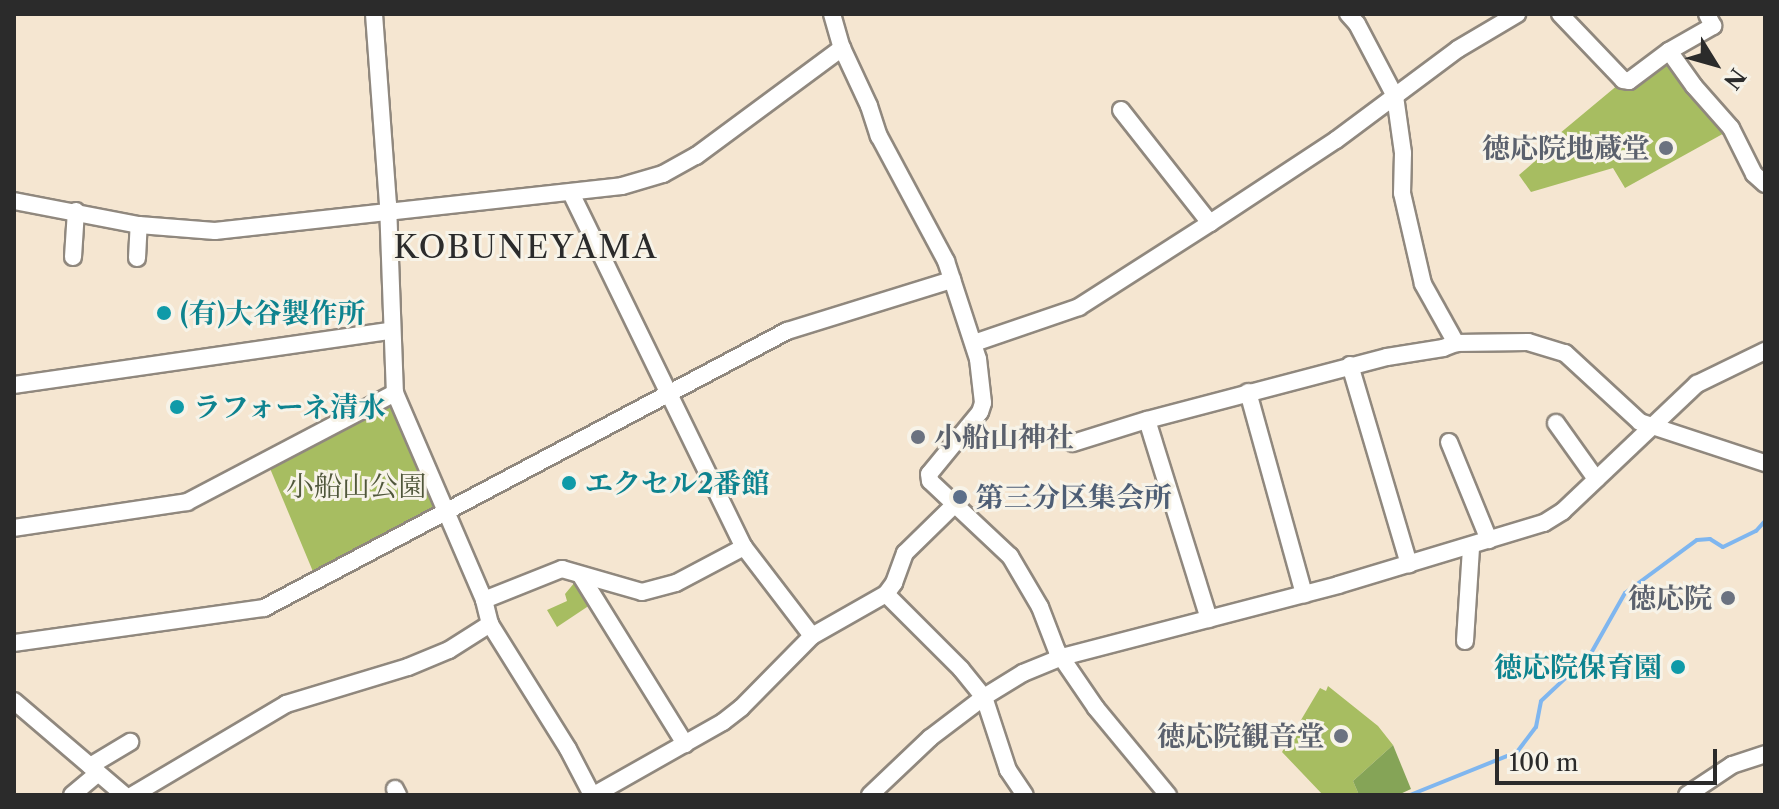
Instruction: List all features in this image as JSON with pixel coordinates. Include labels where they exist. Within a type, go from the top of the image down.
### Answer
[{"type":"street","points":[[374,14],[388,213],[395,393],[484,600],[490,624],[593,795],[685,744],[741,708],[812,636],[886,594],[894,583],[905,553],[954,505]]},
{"type":"street","points":[[832,14],[842,48],[869,106],[879,136],[946,261],[974,343],[982,386],[980,412],[929,474],[930,481],[1010,556],[1040,607],[1062,657],[1096,708],[1165,794]]},
{"type":"street","points":[[1348,14],[1357,24],[1395,96],[1403,153],[1402,193],[1423,284],[1456,343]]},
{"type":"street","points":[[974,343],[1079,307],[1210,223],[1458,49],[1517,14]]},
{"type":"street","points":[[1560,14],[1623,80],[1629,81],[1669,51],[1713,26],[1707,14]]},
{"type":"street","points":[[14,201],[139,225],[215,231],[622,186],[663,174],[696,156],[842,48]]},
{"type":"street","points":[[1669,51],[1694,86],[1731,128],[1754,174],[1765,184]]},
{"type":"street","points":[[1121,110],[1210,223]]},
{"type":"street","points":[[571,193],[744,547],[812,636]]},
{"type":"street","points":[[73,257],[76,211]]},
{"type":"street","points":[[137,258],[139,225]]},
{"type":"street","points":[[14,643],[264,608],[787,331],[952,280]]},
{"type":"street","points":[[14,385],[391,331]]},
{"type":"street","points":[[1073,443],[1350,365],[1456,343],[1528,342],[1565,353],[1640,422],[1711,448],[1765,463]]},
{"type":"street","points":[[871,795],[930,738],[984,697],[1023,673],[1062,657],[1304,594],[1544,523],[1563,511],[1697,384],[1765,351]]},
{"type":"street","points":[[1350,365],[1409,564]]},
{"type":"street","points":[[1248,392],[1304,594]]},
{"type":"street","points":[[14,528],[187,502],[395,393]]},
{"type":"street","points":[[1147,420],[1209,619]]},
{"type":"street","points":[[1556,423],[1596,479]]},
{"type":"street","points":[[1449,442],[1489,540]]},
{"type":"street","points":[[484,600],[562,569],[642,592],[676,583],[744,547]]},
{"type":"street","points":[[1465,641],[1471,547]]},
{"type":"street","points":[[581,576],[685,744]]},
{"type":"street","points":[[886,594],[961,669],[984,697],[1008,770],[1025,795]]},
{"type":"street","points":[[133,795],[286,704],[408,667],[449,650],[490,624]]},
{"type":"street","points":[[14,701],[93,774],[124,795]]},
{"type":"street","points":[[72,795],[130,742]]},
{"type":"street","points":[[1687,795],[1732,765],[1765,754]]},
{"type":"green space","points":[[1663,62],[1669,62],[1728,131],[1625,188],[1613,168],[1531,192],[1519,175],[1550,148],[1547,144],[1619,84]]},
{"type":"green space","name":"小船山公園","points":[[386,406],[394,409],[436,504],[432,511],[314,574],[269,466]]},
{"type":"green space","points":[[575,582],[593,603],[557,627],[547,610],[567,601],[565,594]]},
{"type":"green space","points":[[1328,686],[1378,726],[1393,745],[1353,781],[1359,795],[1323,795],[1282,752],[1320,688],[1326,691]]},
{"type":"green space","points":[[1393,745],[1411,789],[1398,795],[1359,795],[1353,781]]},
{"type":"waterway","points":[[1410,795],[1517,752],[1536,727],[1541,701],[1590,655],[1625,593],[1697,540],[1710,539],[1723,547],[1756,531],[1765,521]]},
{"type":"place","name":"徳応院地蔵堂","points":[[1666,148]]},
{"type":"place","name":"(有)大谷製作所","points":[[164,313]]},
{"type":"place","name":"ラフォーネ清水","points":[[177,407]]},
{"type":"place","name":"小船山神社","points":[[918,437]]},
{"type":"place","name":"エクセル2番館","points":[[569,483]]},
{"type":"place","name":"第三分区集会所","points":[[960,497]]},
{"type":"place","name":"徳応院","points":[[1728,598]]},
{"type":"place","name":"徳応院保育園","points":[[1678,667]]},
{"type":"place","name":"徳応院観音堂","points":[[1341,736]]},
{"type":"district","name":"KOBUNEYAMA","points":[[526,247]]}]
